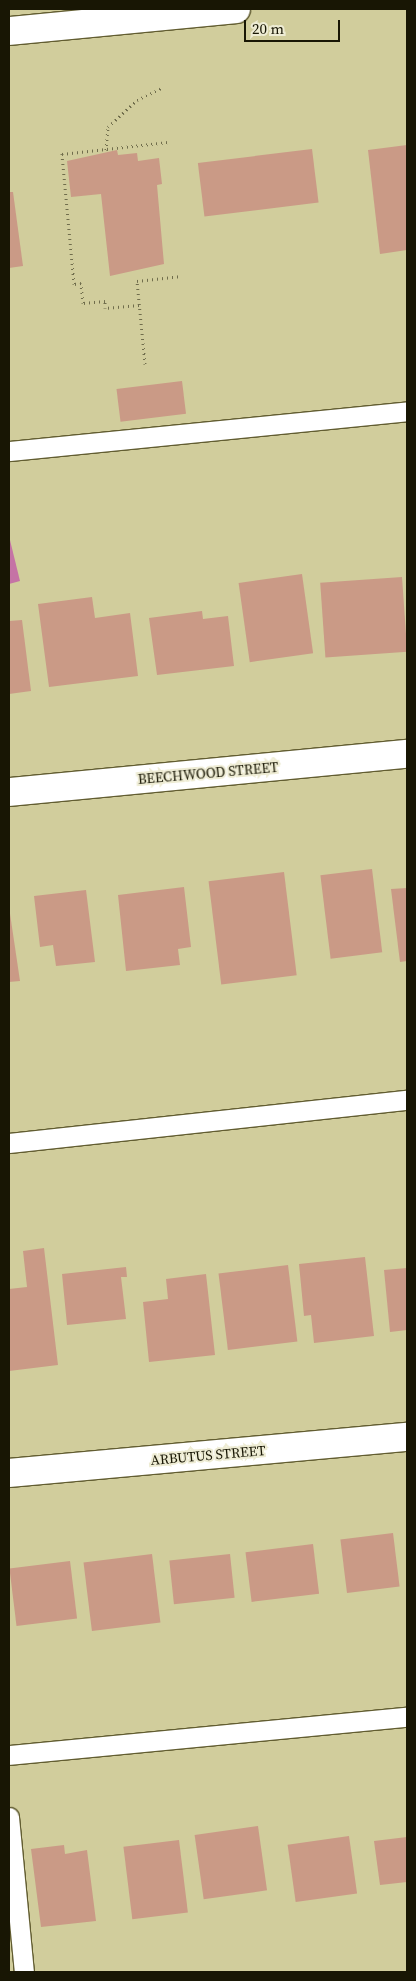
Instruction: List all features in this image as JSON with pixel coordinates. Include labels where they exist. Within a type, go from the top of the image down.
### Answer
[{"type":"street","points":[[9,31],[236,9]]},
{"type":"street","name":"BEECHWOOD STREET","points":[[9,792],[407,754]]},
{"type":"street","name":"ARBUTUS STREET","points":[[9,1473],[407,1437]]},
{"type":"lane","points":[[9,451],[407,411]]},
{"type":"lane","points":[[9,1143],[407,1100]]},
{"type":"lane","points":[[9,1755],[407,1717]]},
{"type":"lane","points":[[9,1817],[24,1972]]},
{"type":"path","points":[[106,150],[108,127],[137,100],[162,88]]},
{"type":"path","points":[[139,305],[106,308],[105,301],[83,303],[81,283],[74,284],[62,154],[168,142]]},
{"type":"path","points":[[145,364],[137,281],[182,276]]},
{"type":"shaded area","points":[[9,536],[20,581],[9,584]]},
{"type":"building","points":[[407,145],[407,250],[380,254],[368,150]]},
{"type":"building","points":[[312,149],[319,203],[204,217],[198,163]]},
{"type":"building","points":[[117,150],[118,155],[137,153],[138,161],[159,158],[162,184],[157,185],[164,264],[110,276],[101,194],[71,197],[67,161]]},
{"type":"building","points":[[9,192],[13,192],[23,266],[9,268]]},
{"type":"building","points":[[182,381],[186,414],[121,422],[116,389]]},
{"type":"building","points":[[302,574],[313,653],[250,662],[239,583]]},
{"type":"building","points":[[402,577],[407,652],[325,658],[320,583]]},
{"type":"building","points":[[92,597],[95,618],[130,613],[138,676],[49,687],[38,604]]},
{"type":"building","points":[[202,611],[203,619],[228,616],[234,666],[157,675],[149,618]]},
{"type":"building","points":[[22,620],[31,691],[9,694],[9,621]]},
{"type":"building","points":[[372,869],[382,952],[331,959],[320,875]]},
{"type":"building","points":[[284,872],[297,975],[221,984],[209,881]]},
{"type":"building","points":[[184,887],[191,947],[178,949],[180,965],[126,971],[118,895]]},
{"type":"building","points":[[407,888],[407,961],[400,962],[391,889]]},
{"type":"building","points":[[86,890],[95,962],[56,966],[53,945],[40,947],[34,896]]},
{"type":"building","points":[[9,907],[20,981],[9,982]]},
{"type":"building","points":[[44,1248],[58,1365],[9,1371],[9,1289],[27,1287],[23,1251]]},
{"type":"building","points":[[365,1257],[374,1336],[314,1343],[311,1315],[304,1316],[299,1264]]},
{"type":"building","points":[[288,1265],[297,1341],[228,1350],[219,1274]]},
{"type":"building","points":[[126,1267],[127,1277],[121,1277],[126,1319],[67,1325],[62,1274]]},
{"type":"building","points":[[407,1268],[407,1330],[390,1332],[384,1270]]},
{"type":"building","points":[[206,1274],[215,1355],[149,1362],[143,1302],[168,1299],[166,1279]]},
{"type":"building","points":[[393,1533],[400,1587],[347,1593],[340,1539]]},
{"type":"building","points":[[313,1544],[319,1594],[252,1602],[246,1552]]},
{"type":"building","points":[[152,1554],[160,1622],[92,1631],[84,1562]]},
{"type":"building","points":[[230,1554],[235,1598],[174,1604],[169,1560]]},
{"type":"building","points":[[70,1561],[77,1619],[17,1626],[9,1568]]},
{"type":"building","points":[[258,1826],[267,1890],[204,1899],[195,1835]]},
{"type":"building","points":[[349,1836],[357,1893],[296,1902],[288,1845]]},
{"type":"building","points":[[407,1837],[407,1882],[380,1885],[374,1841]]},
{"type":"building","points":[[179,1840],[188,1912],[132,1919],[123,1847]]},
{"type":"building","points":[[64,1845],[65,1854],[87,1850],[96,1921],[41,1927],[31,1849]]}]
